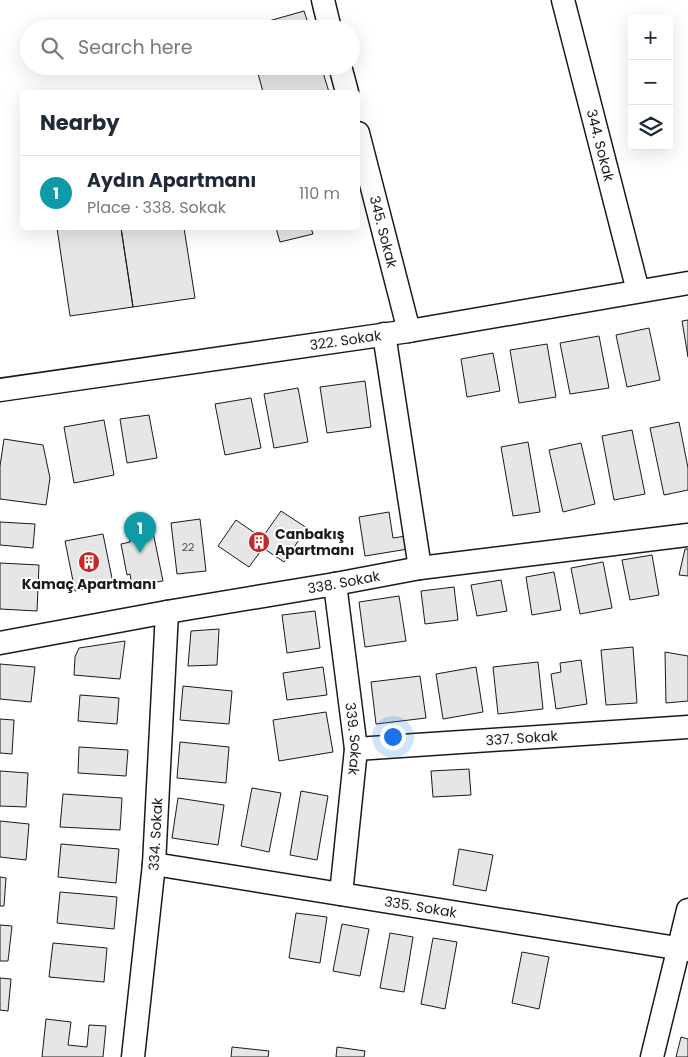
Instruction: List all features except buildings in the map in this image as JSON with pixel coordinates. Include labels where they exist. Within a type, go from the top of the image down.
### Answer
[{"type":"street","points":[[323,0],[328,20]]},
{"type":"street","name":"344. Sokak","points":[[563,0],[638,291]]},
{"type":"street","points":[[342,75],[346,90]]},
{"type":"street","name":"345. Sokak","points":[[360,152],[362,169],[409,331]]},
{"type":"street","name":"322. Sokak","points":[[0,390],[409,331],[688,283]]},
{"type":"street","points":[[384,334],[420,568]]},
{"type":"street","name":"338. Sokak","points":[[0,643],[420,568],[688,535]]},
{"type":"street","name":"339. Sokak","points":[[335,584],[356,749],[341,894]]},
{"type":"street","name":"334. Sokak","points":[[133,1057],[154,864],[168,612]]},
{"type":"street","name":"337. Sokak","points":[[356,749],[688,727]]},
{"type":"street","name":"335. Sokak","points":[[154,864],[683,949]]},
{"type":"street","points":[[652,1057],[683,949],[688,910]]},
{"type":"place","name":"Canbakış Apartmanı","points":[[259,542]]},
{"type":"place","name":"Aydın Apartmanı","points":[[140,553]]},
{"type":"place","name":"Kamaç Apartmanı","points":[[89,562]]}]
